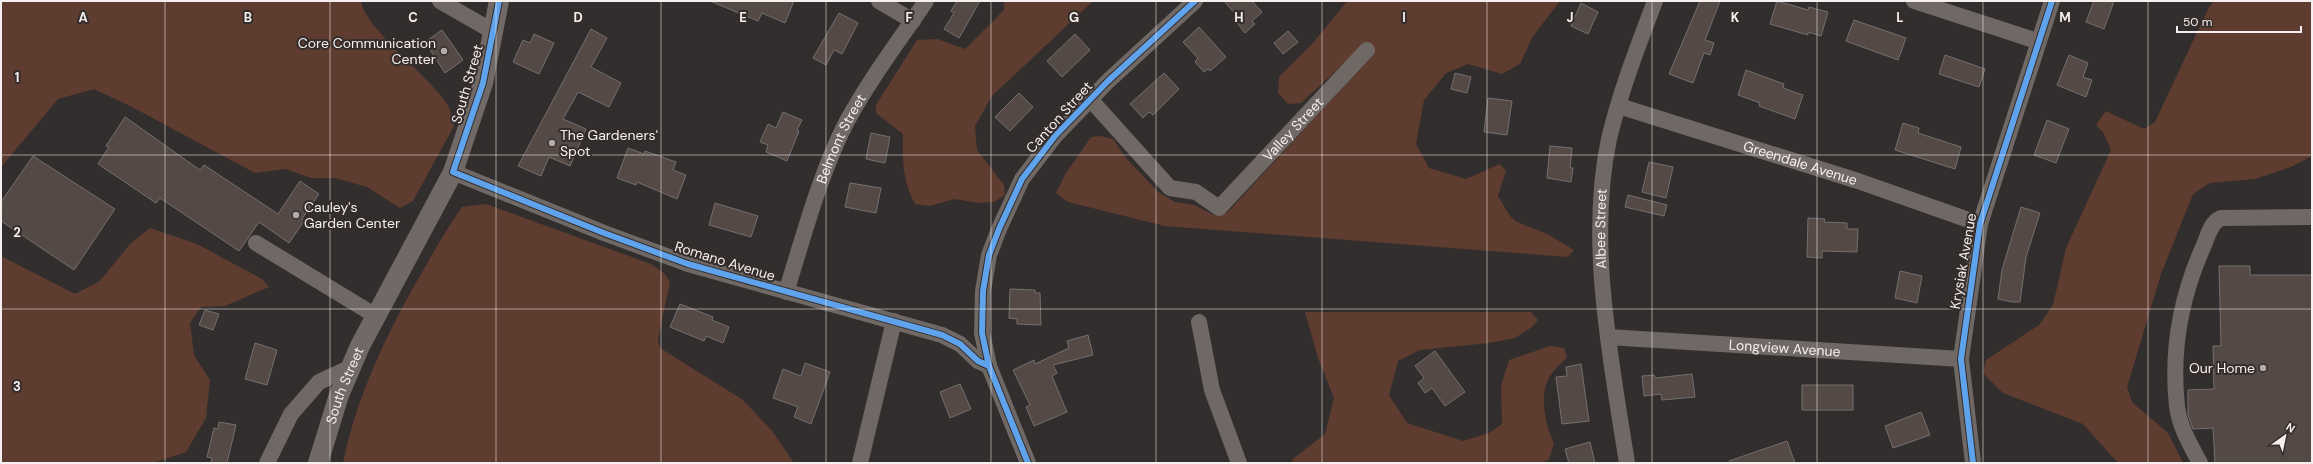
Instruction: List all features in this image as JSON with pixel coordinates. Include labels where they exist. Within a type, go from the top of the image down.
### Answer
[{"type":"main road","name":"South Street","points":[[318,463],[339,395],[351,367],[376,316],[453,172],[483,83],[499,1]]},
{"type":"street","points":[[440,1],[494,32]]},
{"type":"street","points":[[879,1],[913,21]]},
{"type":"street","name":"Belmont Street","points":[[786,292],[824,173],[845,124],[859,100],[926,1]]},
{"type":"street","name":"Canton Street","points":[[1028,463],[989,366],[982,333],[983,291],[989,255],[1022,179],[1036,159],[1055,136],[1090,99],[1195,1]]},
{"type":"street","name":"Albee Street","points":[[1627,463],[1608,337],[1602,263],[1602,200],[1609,139],[1655,1]]},
{"type":"street","points":[[1914,1],[2037,41]]},
{"type":"street","name":"Krysiak Avenue","points":[[1973,463],[1961,360],[1980,224],[2037,41],[2052,1]]},
{"type":"street","name":"Valley Street","points":[[1090,99],[1170,188],[1196,192],[1219,208],[1367,50]]},
{"type":"street","name":"Greendale Avenue","points":[[1619,106],[1858,181],[1980,224]]},
{"type":"street","name":"Romano Avenue","points":[[453,172],[604,233],[688,264],[942,335],[960,344],[978,360],[989,366]]},
{"type":"street","points":[[2200,463],[2182,427],[2177,407],[2176,353],[2184,298],[2212,226],[2221,218],[2312,217]]},
{"type":"street","points":[[256,243],[376,316]]},
{"type":"street","points":[[860,463],[894,321]]},
{"type":"street","points":[[1199,322],[1212,390],[1239,463]]},
{"type":"street","name":"Longview Avenue","points":[[1608,337],[1961,360]]},
{"type":"street","points":[[267,463],[290,414],[319,382],[351,367]]},
{"type":"shaded area","points":[[1,1],[361,1],[365,12],[373,24],[446,102],[450,110],[454,126],[413,201],[400,208],[367,187],[335,178],[311,178],[286,169],[255,173],[132,107],[94,89],[58,99],[1,167]]},
{"type":"shaded area","points":[[1004,1],[1093,1],[992,96],[975,126],[977,150],[1004,185],[1005,195],[994,202],[979,203],[954,199],[930,206],[915,204],[908,187],[904,170],[903,134],[876,113],[876,105],[917,40],[937,39],[965,49],[1004,10]]},
{"type":"shaded area","points":[[1347,1],[1560,1],[1533,36],[1520,64],[1502,74],[1468,64],[1446,73],[1424,100],[1416,144],[1429,168],[1466,179],[1500,164],[1506,171],[1498,196],[1510,216],[1517,222],[1547,234],[1574,250],[1568,257],[1165,226],[1068,202],[1056,193],[1066,173],[1091,137],[1100,136],[1113,139],[1126,158],[1158,192],[1175,202],[1194,205],[1214,215],[1228,212],[1373,55],[1365,44],[1301,103],[1288,104],[1278,93],[1279,77],[1313,43]]},
{"type":"shaded area","points":[[2214,1],[2312,1],[2312,156],[2291,167],[2255,179],[2210,183],[2193,194],[2161,274],[2127,387],[2132,402],[2168,433],[2183,463],[2118,463],[2083,424],[2003,393],[1983,373],[1986,360],[2039,325],[2053,305],[2066,248],[2111,150],[2103,132],[2096,125],[2106,111],[2144,129],[2155,122],[2208,9]]},
{"type":"shaded area","points":[[486,204],[651,264],[665,274],[670,282],[658,339],[660,348],[743,400],[773,432],[794,463],[343,463],[356,413],[365,389],[385,341],[409,295],[441,239],[462,207]]},
{"type":"shaded area","points":[[150,228],[197,244],[262,279],[269,287],[225,306],[201,307],[190,323],[194,355],[210,380],[206,418],[186,452],[153,463],[1,463],[1,256],[75,294],[100,281],[130,244]]},
{"type":"shaded area","points":[[1305,312],[1531,312],[1538,320],[1532,327],[1515,338],[1489,343],[1420,350],[1398,361],[1389,395],[1407,423],[1463,441],[1489,433],[1502,424],[1501,386],[1509,360],[1550,346],[1564,348],[1567,357],[1551,375],[1545,389],[1544,405],[1546,421],[1554,443],[1549,460],[1541,463],[1291,463],[1294,458],[1325,434],[1334,398],[1318,358]]},
{"type":"building","points":[[710,1],[794,1],[785,23],[762,13],[758,21]]},
{"type":"building","points":[[957,1],[980,1],[959,38],[944,29],[954,13],[951,11]]},
{"type":"building","points":[[1224,1],[1252,1],[1262,12],[1252,21],[1255,24],[1245,33],[1233,18],[1236,15]]},
{"type":"building","points":[[1700,1],[1720,1],[1705,40],[1714,43],[1710,55],[1704,53],[1693,83],[1669,74]]},
{"type":"building","points":[[1777,1],[1808,10],[1809,7],[1828,12],[1821,36],[1808,32],[1808,35],[1770,24]]},
{"type":"building","points":[[2094,1],[2114,1],[2104,29],[2086,22]]},
{"type":"building","points":[[1581,3],[1598,12],[1588,34],[1571,26]]},
{"type":"building","points":[[839,13],[858,23],[842,54],[834,50],[826,65],[813,58]]},
{"type":"building","points":[[1854,20],[1906,38],[1898,60],[1846,41]]},
{"type":"building","points":[[1199,27],[1226,57],[1210,71],[1208,69],[1204,72],[1195,62],[1198,58],[1183,42]]},
{"type":"building","points":[[591,29],[607,38],[591,67],[621,83],[609,107],[578,92],[563,119],[586,129],[570,166],[549,157],[541,176],[518,166]]},
{"type":"building","name":"Core Communication Center","points":[[442,30],[463,60],[445,73],[425,42]]},
{"type":"building","points":[[1288,31],[1298,42],[1283,54],[1274,43]]},
{"type":"building","points":[[534,34],[554,43],[539,74],[513,62],[523,40],[530,43]]},
{"type":"building","points":[[1075,34],[1090,50],[1062,77],[1047,61]]},
{"type":"building","points":[[1945,55],[1985,69],[1979,87],[1939,74]]},
{"type":"building","points":[[2069,55],[2088,63],[2083,77],[2092,80],[2086,97],[2057,85]]},
{"type":"building","points":[[1746,70],[1784,84],[1783,88],[1803,95],[1795,119],[1759,106],[1760,103],[1738,95]]},
{"type":"building","points":[[1164,73],[1179,89],[1153,115],[1149,112],[1143,118],[1130,104]]},
{"type":"building","points":[[1455,73],[1471,77],[1467,93],[1451,89]]},
{"type":"building","points":[[1019,93],[1033,107],[1010,131],[995,117]]},
{"type":"building","points":[[1488,98],[1512,101],[1507,135],[1484,132]]},
{"type":"building","points":[[783,112],[802,120],[797,130],[799,131],[787,161],[766,152],[768,145],[760,142],[768,124],[776,128]]},
{"type":"building","points":[[125,117],[200,170],[204,165],[278,214],[300,181],[319,194],[302,219],[304,221],[289,243],[259,222],[239,251],[160,198],[156,203],[98,164],[109,147],[106,146]]},
{"type":"building","points":[[2047,120],[2069,129],[2056,163],[2034,155]]},
{"type":"building","points":[[1903,123],[1919,128],[1918,133],[1961,147],[1955,169],[1895,150]]},
{"type":"building","points":[[871,133],[890,137],[885,163],[866,159]]},
{"type":"building","points":[[1550,146],[1572,148],[1570,168],[1573,168],[1571,182],[1547,178]]},
{"type":"building","points":[[628,148],[644,154],[645,151],[676,162],[673,170],[686,175],[677,199],[637,182],[636,185],[617,178]]},
{"type":"building","points":[[33,156],[115,209],[74,270],[1,221],[1,202]]},
{"type":"building","points":[[1649,162],[1673,167],[1666,198],[1642,192]]},
{"type":"building","points":[[850,183],[881,188],[876,213],[845,207]]},
{"type":"building","points":[[1628,195],[1667,205],[1664,216],[1625,207]]},
{"type":"building","points":[[715,203],[758,216],[751,237],[709,225]]},
{"type":"building","points":[[2021,207],[2040,213],[2026,257],[2020,302],[2012,302],[1998,299],[2002,270]]},
{"type":"building","points":[[1808,218],[1825,219],[1824,222],[1847,223],[1847,229],[1858,229],[1857,252],[1822,251],[1822,258],[1807,257]]},
{"type":"building","name":"Our Home","points":[[2219,266],[2250,266],[2250,275],[2312,275],[2312,463],[2215,463],[2213,428],[2193,429],[2188,415],[2188,390],[2214,389],[2213,346],[2221,346]]},
{"type":"building","points":[[1900,271],[1922,276],[1917,303],[1895,298]]},
{"type":"building","points":[[1010,289],[1035,290],[1035,293],[1040,293],[1041,325],[1017,324],[1017,319],[1009,318]]},
{"type":"building","points":[[680,304],[713,317],[712,320],[729,327],[723,343],[706,336],[704,341],[670,327]]},
{"type":"building","points":[[205,310],[219,314],[213,330],[199,325]]},
{"type":"building","points":[[1088,335],[1093,355],[1053,365],[1057,373],[1052,376],[1067,412],[1034,426],[1026,407],[1030,405],[1013,370],[1034,360],[1035,364],[1069,348],[1067,341]]},
{"type":"building","points":[[255,343],[277,350],[267,385],[245,379]]},
{"type":"building","points":[[1435,351],[1465,392],[1445,406],[1432,388],[1425,393],[1418,383],[1424,378],[1415,366]]},
{"type":"building","points":[[805,363],[830,372],[811,424],[794,417],[798,407],[773,398],[783,369],[801,376]]},
{"type":"building","points":[[1581,364],[1589,421],[1562,424],[1556,377],[1567,376],[1566,367]]},
{"type":"building","points":[[1692,374],[1695,397],[1662,400],[1661,394],[1644,396],[1642,376],[1654,375],[1655,378]]},
{"type":"building","points":[[960,384],[971,409],[950,418],[940,392]]},
{"type":"building","points":[[1802,385],[1853,385],[1853,410],[1802,410]]},
{"type":"building","points":[[1921,412],[1930,435],[1893,448],[1885,426]]},
{"type":"building","points":[[219,422],[236,425],[227,463],[211,463],[212,458],[207,457],[214,428],[218,429]]},
{"type":"building","points":[[1787,441],[1795,463],[1730,463],[1729,461]]},
{"type":"building","points":[[1590,442],[1595,463],[1569,463],[1565,449]]},
{"type":"cycle path","points":[[499,1],[483,83],[453,172],[604,233],[688,264],[942,335],[960,344],[978,361],[989,366]]},
{"type":"cycle path","points":[[1028,463],[989,366],[982,333],[983,291],[989,255],[1022,179],[1055,136],[1108,81],[1195,1]]},
{"type":"cycle path","points":[[1973,463],[1961,359],[1980,224],[2052,1]]},
{"type":"place","name":"Core Communication Center","points":[[444,51]]},
{"type":"place","name":"The Gardeners' Spot","points":[[552,143]]},
{"type":"place","name":"Cauley's Garden Center","points":[[296,215]]},
{"type":"place","name":"Our Home","points":[[2263,368]]}]
